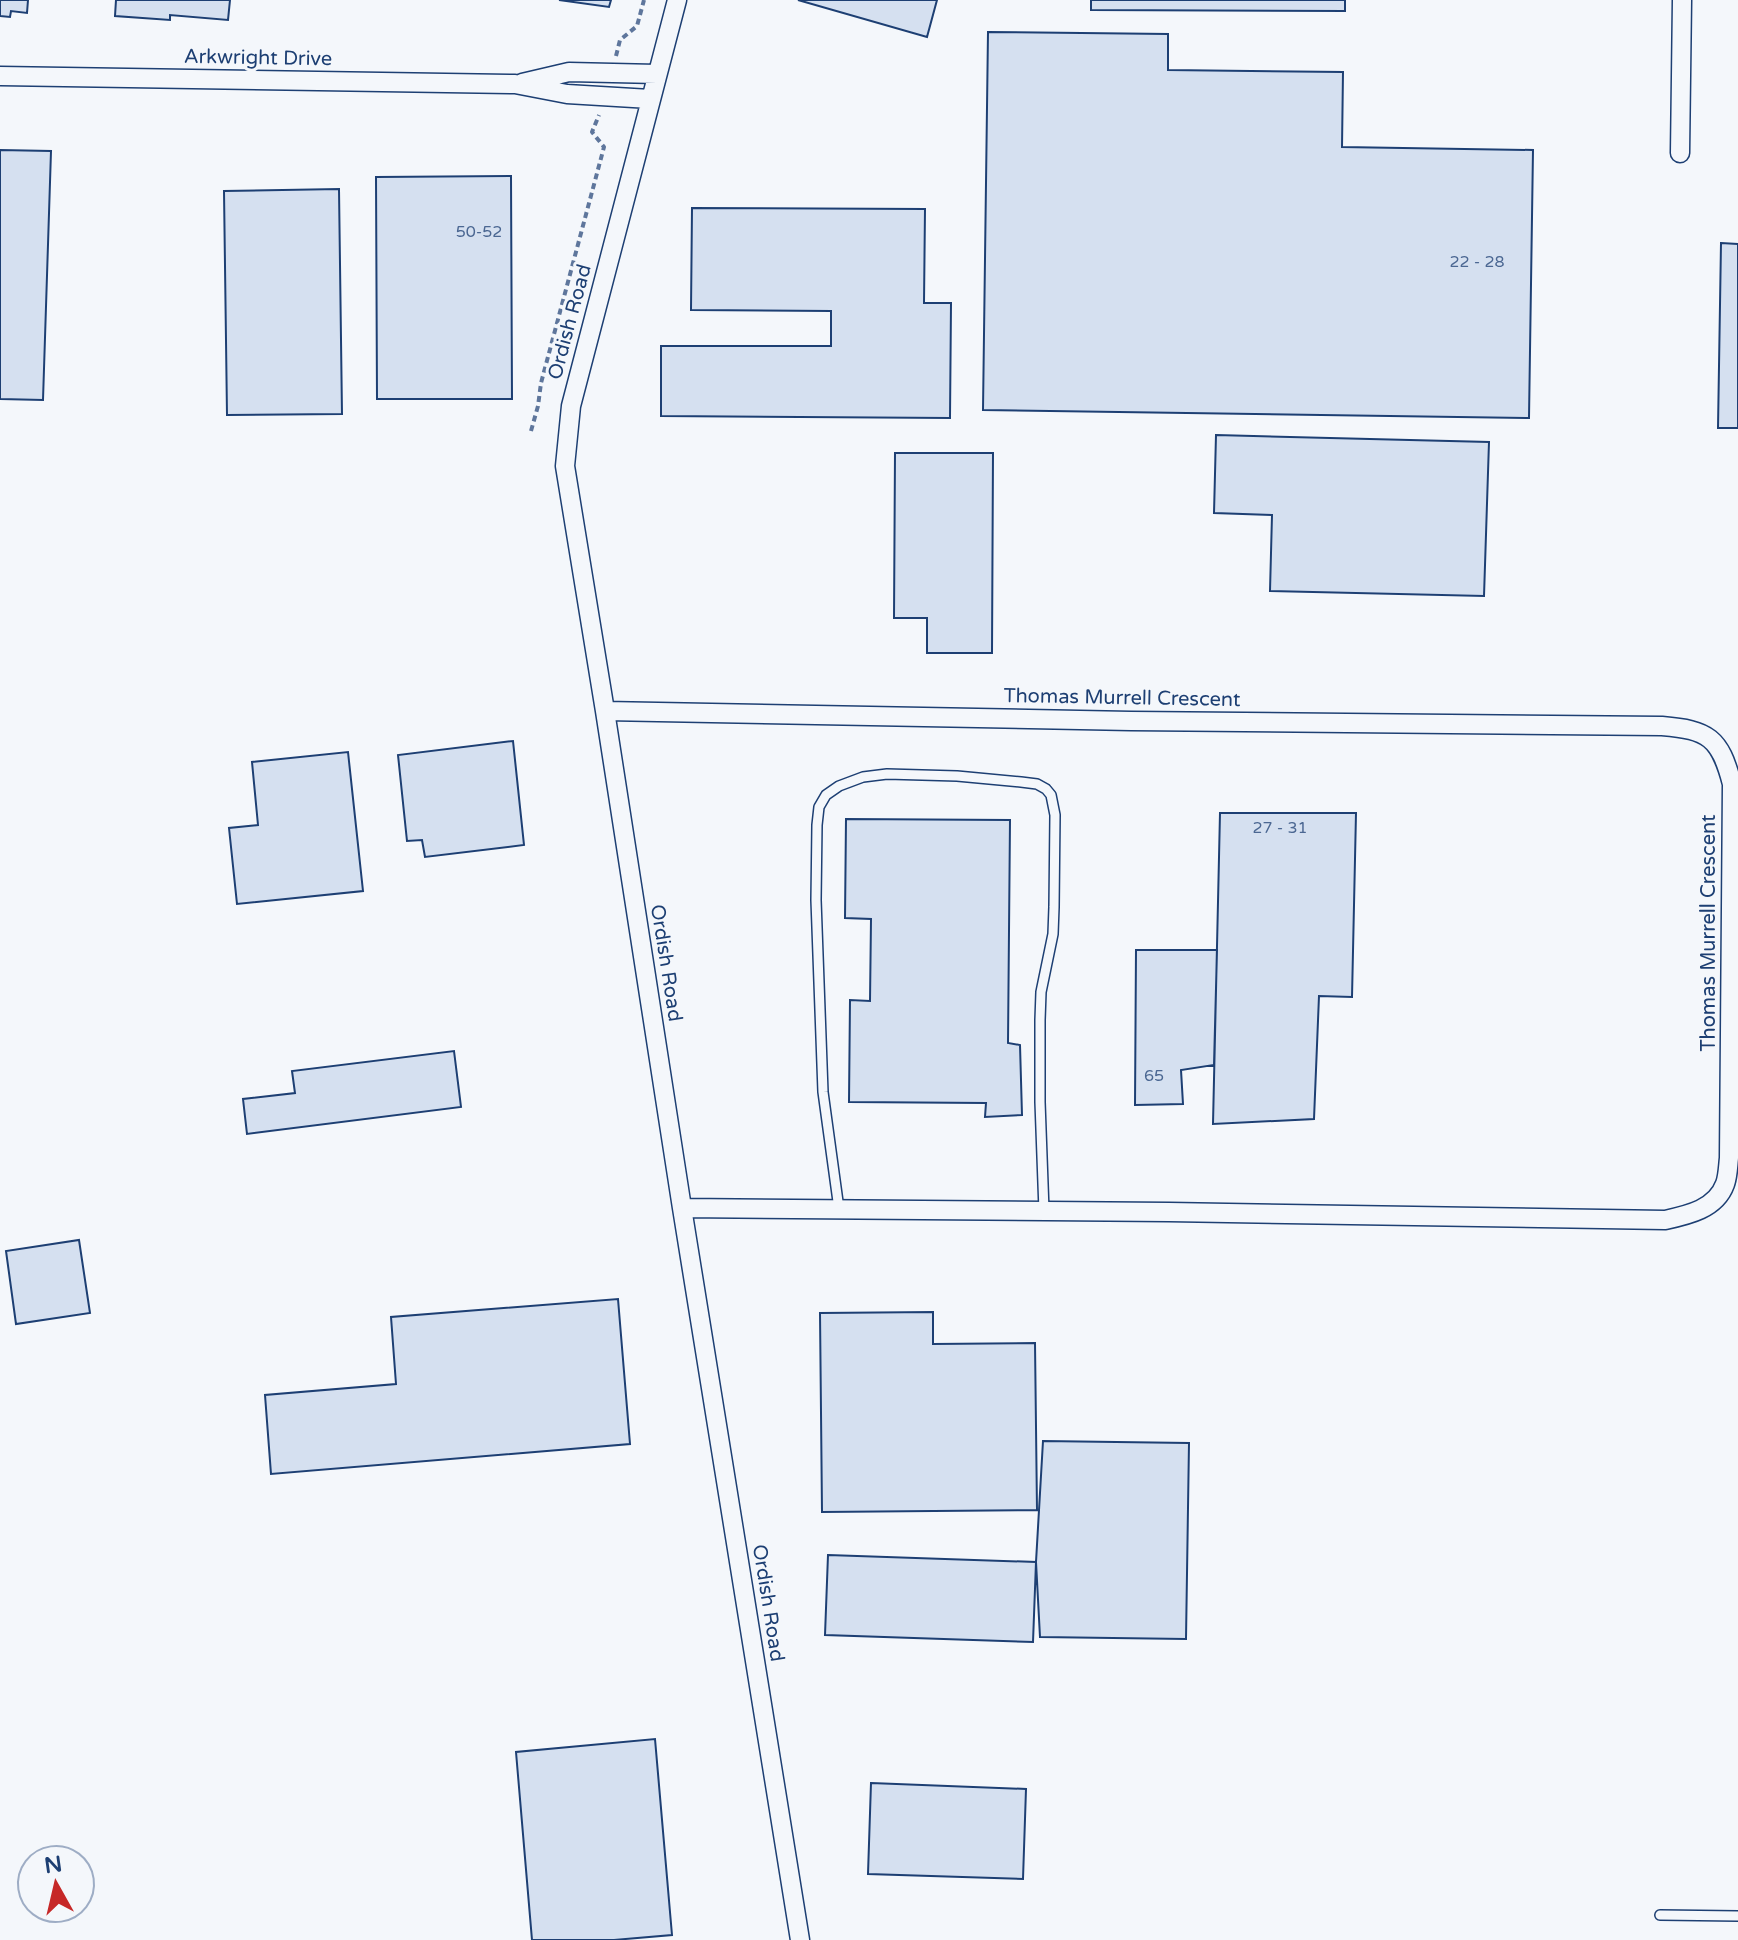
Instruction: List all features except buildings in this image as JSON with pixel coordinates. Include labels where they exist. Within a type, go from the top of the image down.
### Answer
[{"type":"street","name":"Ordish Road","points":[[677,0],[571,406],[565,466],[800,1940]]},
{"type":"street","points":[[1680,153],[1682,0]]},
{"type":"street","name":"Arkwright Drive","points":[[515,84],[569,72],[657,74]]},
{"type":"street","name":"Arkwright Drive","points":[[0,76],[515,84],[567,94],[650,99]]},
{"type":"street","name":"Thomas Murrell Crescent","points":[[605,711],[1131,721],[1662,726],[1687,728],[1705,735],[1718,747],[1726,761],[1732,784],[1729,1158],[1724,1186],[1712,1204],[1691,1214],[1665,1220],[682,1208]]},
{"type":"lane","points":[[839,1209],[823,1092],[816,900],[817,825],[819,807],[826,795],[839,786],[863,777],[887,774],[957,776],[1037,784],[1046,789],[1054,804],[1053,934],[1041,992],[1040,1020],[1044,1211]]},
{"type":"lane","points":[[1660,1915],[1738,1916]]},
{"type":"path","points":[[615,57],[620,40],[637,26],[644,0]]},
{"type":"path","points":[[531,431],[604,147],[592,132],[599,115]]}]
